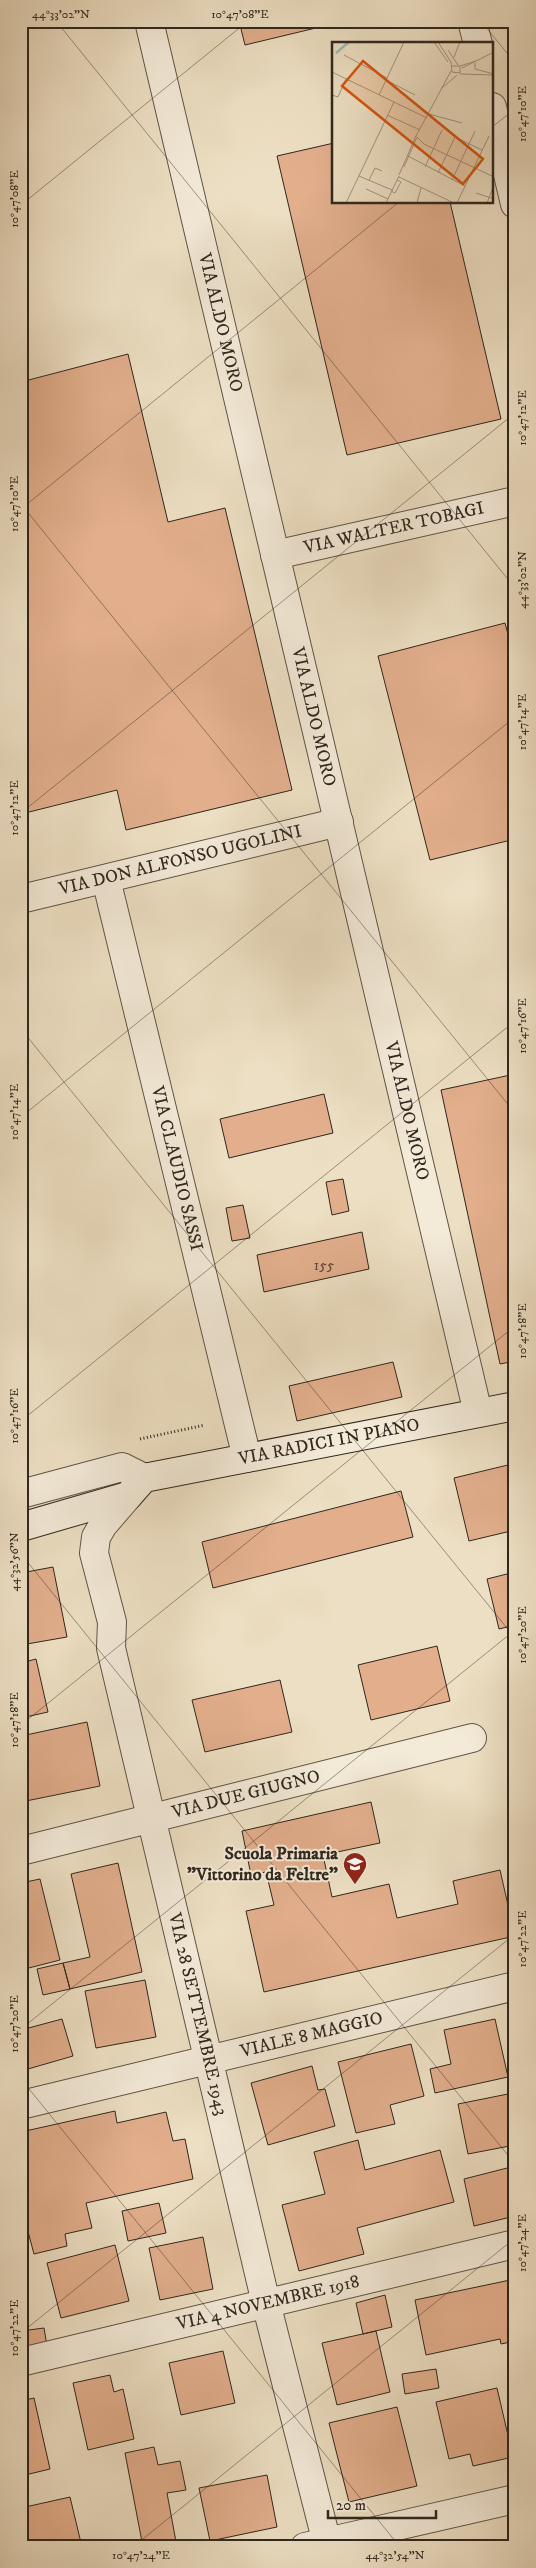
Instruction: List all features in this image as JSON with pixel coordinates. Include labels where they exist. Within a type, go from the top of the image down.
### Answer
[{"type":"street","name":"VIA ALDO MORO","points":[[150,21],[478,1413]]},
{"type":"street","points":[[472,21],[477,42]]},
{"type":"street","points":[[494,115],[515,204]]},
{"type":"street","name":"VIA WALTER TOBAGI","points":[[275,555],[515,502]]},
{"type":"street","name":"VIA DON ALFONSO UGOLINI","points":[[21,899],[339,822]]},
{"type":"street","name":"VIA CLAUDIO SASSI","points":[[106,879],[247,1458]]},
{"type":"street","name":"VIA RADICI IN PIANO","points":[[21,1527],[136,1487],[247,1458],[515,1406]]},
{"type":"street","points":[[21,1494],[122,1467],[136,1487]]},
{"type":"street","name":"VIA 28 SETTEMBRE 1943","points":[[136,1487],[103,1525],[96,1538],[94,1553],[112,1622],[111,1648],[266,2304],[320,2545]]},
{"type":"street","name":"VIA DUE GIUGNO","points":[[21,1851],[151,1820],[472,1738]]},
{"type":"street","name":"VIALE 8 MAGGIO","points":[[21,2104],[515,1986]]},
{"type":"street","name":"VIA 4 NOVEMBRE 1918","points":[[21,2362],[515,2244]]},
{"type":"street","points":[[320,2545],[515,2499]]},
{"type":"building","points":[[239,21],[345,21],[245,45]]},
{"type":"building","points":[[332,143],[332,204],[450,204],[501,419],[347,455],[277,156]]},
{"type":"building","points":[[128,354],[168,522],[225,508],[292,790],[126,830],[117,790],[21,814],[21,382]]},
{"type":"building","points":[[505,623],[515,660],[515,839],[430,860],[378,656]]},
{"type":"building","points":[[515,1074],[515,1361],[500,1364],[441,1090]]},
{"type":"building","points":[[324,1094],[333,1133],[229,1158],[220,1119]]},
{"type":"building","points":[[343,1179],[349,1211],[332,1215],[326,1182]]},
{"type":"building","points":[[243,1205],[250,1238],[232,1241],[226,1208]]},
{"type":"building","points":[[362,1232],[369,1269],[264,1292],[257,1255]]},
{"type":"building","points":[[393,1362],[402,1397],[297,1421],[289,1386]]},
{"type":"building","points":[[512,1464],[515,1475],[515,1530],[469,1541],[454,1478]]},
{"type":"building","points":[[401,1491],[413,1537],[213,1588],[202,1542]]},
{"type":"building","points":[[53,1567],[67,1637],[21,1645],[21,1573]]},
{"type":"building","points":[[515,1572],[515,1625],[499,1629],[487,1579]]},
{"type":"building","points":[[437,1646],[450,1701],[371,1720],[358,1665]]},
{"type":"building","points":[[36,1659],[48,1712],[21,1718],[21,1663]]},
{"type":"building","points":[[280,1680],[292,1732],[205,1752],[192,1700]]},
{"type":"building","points":[[87,1722],[100,1786],[21,1802],[21,1736]]},
{"type":"building","points":[[371,1802],[380,1843],[323,1855],[332,1897],[389,1884],[397,1918],[458,1904],[453,1881],[500,1870],[515,1936],[264,1992],[246,1911],[274,1905],[266,1872],[251,1875],[242,1831]]},
{"type":"building","points":[[118,1863],[142,1972],[70,1989],[63,1963],[90,1957],[71,1874]]},
{"type":"building","points":[[40,1879],[60,1960],[21,1970],[21,1883]]},
{"type":"building","points":[[63,1963],[70,1989],[43,1995],[37,1969]]},
{"type":"building","points":[[145,1980],[156,2037],[96,2048],[85,1991]]},
{"type":"building","points":[[62,2019],[73,2056],[21,2071],[21,2030]]},
{"type":"building","points":[[495,2019],[508,2077],[435,2093],[430,2069],[451,2064],[444,2030]]},
{"type":"building","points":[[411,2044],[424,2096],[390,2105],[395,2124],[356,2133],[338,2062]]},
{"type":"building","points":[[312,2066],[318,2090],[325,2089],[335,2126],[268,2145],[251,2083]]},
{"type":"building","points":[[513,2093],[515,2145],[468,2154],[458,2104]]},
{"type":"building","points":[[115,2111],[117,2123],[166,2112],[173,2141],[185,2139],[193,2179],[86,2203],[92,2228],[65,2234],[67,2246],[34,2254],[27,2228],[21,2229],[21,2132]]},
{"type":"building","points":[[358,2140],[365,2170],[440,2150],[454,2202],[357,2228],[364,2254],[299,2271],[282,2205],[325,2194],[314,2152]]},
{"type":"building","points":[[515,2166],[515,2216],[474,2226],[464,2179]]},
{"type":"building","points":[[159,2203],[166,2233],[128,2241],[122,2211]]},
{"type":"building","points":[[203,2237],[213,2289],[160,2300],[149,2248]]},
{"type":"building","points":[[115,2245],[129,2301],[61,2318],[47,2263]]},
{"type":"building","points":[[515,2279],[515,2341],[501,2344],[500,2339],[426,2355],[415,2300]]},
{"type":"building","points":[[385,2295],[392,2327],[363,2334],[356,2303]]},
{"type":"building","points":[[44,2328],[47,2346],[24,2350],[21,2331]]},
{"type":"building","points":[[376,2331],[390,2392],[337,2405],[322,2343]]},
{"type":"building","points":[[223,2351],[235,2403],[181,2415],[169,2363]]},
{"type":"building","points":[[436,2369],[439,2388],[405,2394],[402,2374]]},
{"type":"building","points":[[110,2375],[114,2392],[123,2389],[134,2439],[88,2450],[73,2383]]},
{"type":"building","points":[[497,2388],[513,2457],[473,2466],[470,2454],[449,2459],[436,2402]]},
{"type":"building","points":[[34,2398],[50,2469],[21,2476],[21,2401]]},
{"type":"building","points":[[397,2407],[417,2486],[349,2502],[329,2423]]},
{"type":"building","points":[[154,2447],[158,2465],[180,2461],[186,2490],[167,2493],[177,2547],[143,2547],[125,2453]]},
{"type":"building","points":[[267,2475],[277,2527],[210,2541],[199,2488]]},
{"type":"building","points":[[70,2497],[82,2547],[21,2547],[21,2508]]},
{"type":"place","name":"Scuola Primaria \"Vittorino da Feltre\"","points":[[355,1885]]}]
